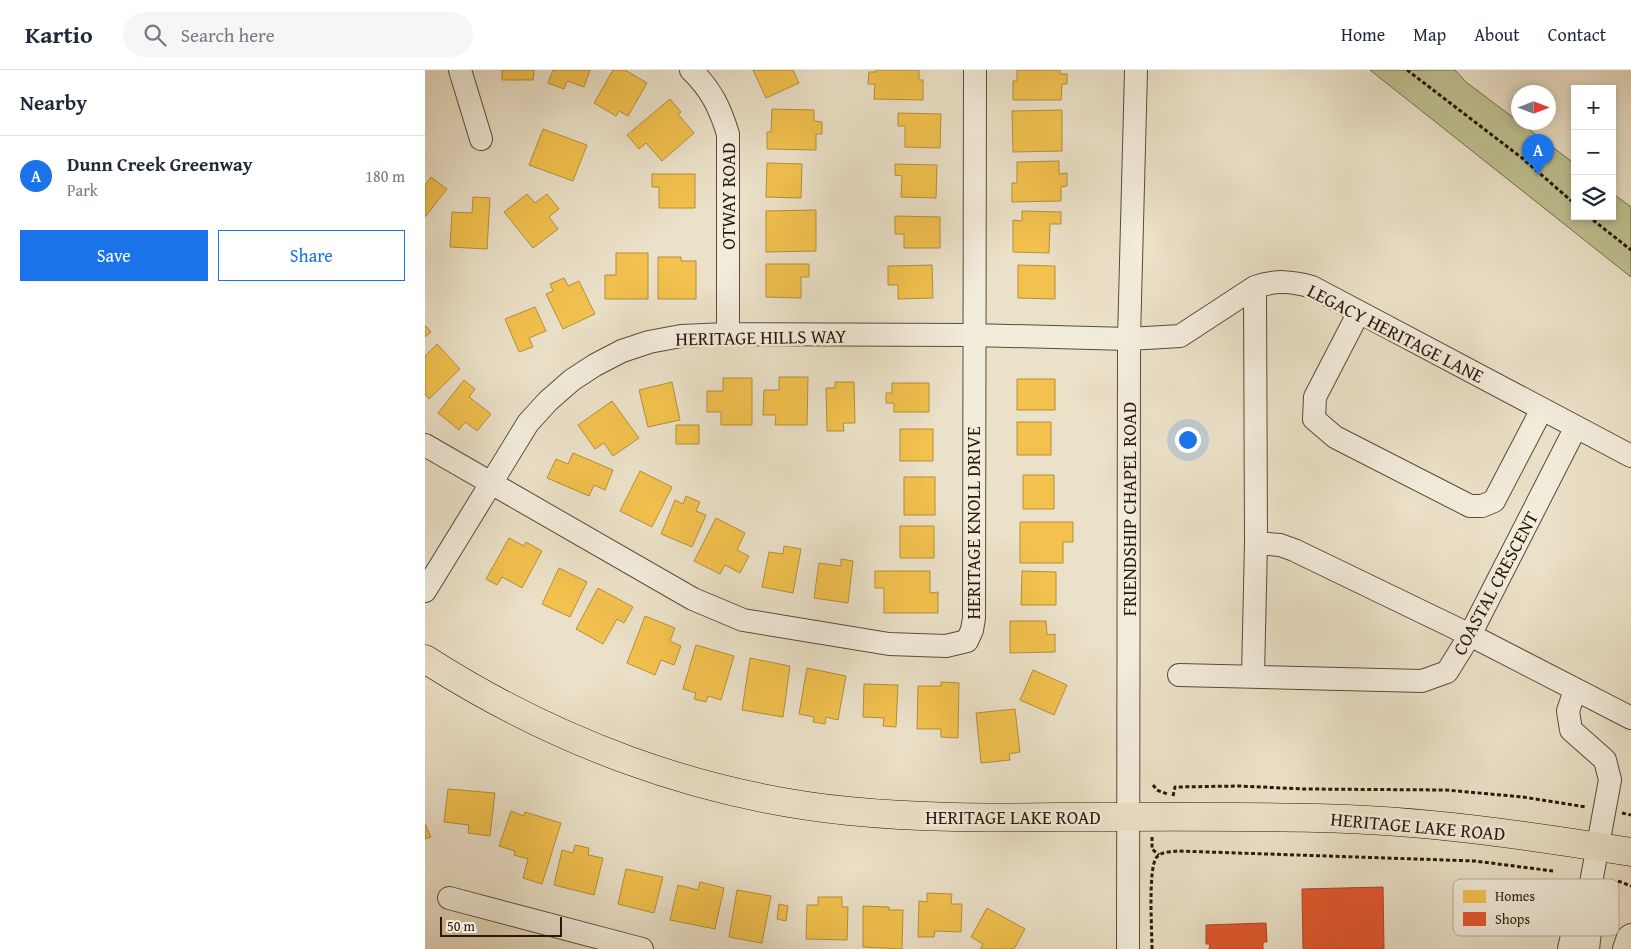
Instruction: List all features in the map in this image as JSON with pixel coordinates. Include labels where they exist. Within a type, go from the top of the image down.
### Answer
[{"type":"main road","name":"HERITAGE LAKE ROAD","points":[[425,658],[513,712],[595,749],[681,779],[764,799],[847,811],[950,818],[1319,818],[1449,825],[1631,852]]},
{"type":"street","points":[[460,70],[481,140]]},
{"type":"street","name":"OTWAY ROAD","points":[[691,70],[705,83],[719,107],[728,134],[728,334]]},
{"type":"street","name":"HERITAGE KNOLL DRIVE","points":[[491,484],[693,599],[743,620],[881,644],[959,644],[967,641],[973,630],[974,618],[975,70]]},
{"type":"street","name":"FRIENDSHIP CHAPEL ROAD","points":[[1128,949],[1129,339],[1136,70]]},
{"type":"street","name":"LEGACY HERITAGE LANE","points":[[1129,339],[1180,336],[1255,287],[1268,282],[1295,282],[1312,287],[1631,456]]},
{"type":"street","points":[[1253,676],[1256,544],[1255,287]]},
{"type":"street","points":[[1359,312],[1315,397],[1314,419],[1335,437],[1471,506],[1482,506],[1494,501],[1541,409]]},
{"type":"street","name":"HERITAGE HILLS WAY","points":[[425,592],[529,423],[572,380],[622,351],[649,342],[681,336],[728,334],[974,335],[1129,339]]},
{"type":"street","name":"COASTAL CRESCENT","points":[[1179,675],[1422,681],[1447,672],[1470,635],[1576,427]]},
{"type":"street","points":[[425,445],[491,484]]},
{"type":"street","points":[[1256,544],[1279,545],[1294,550],[1470,635],[1631,718]]},
{"type":"street","points":[[1575,690],[1568,711],[1571,730],[1605,760],[1610,780],[1591,879]]},
{"type":"street","points":[[449,898],[612,945],[642,949]]},
{"type":"street","points":[[1623,949],[1631,935]]},
{"type":"street","points":[[1569,949],[1572,936]]},
{"type":"street","points":[[1588,949],[1590,936]]},
{"type":"path","points":[[1407,70],[1522,158],[1571,201]]},
{"type":"path","points":[[1593,220],[1631,250]]},
{"type":"path","points":[[1153,785],[1163,793],[1173,796],[1175,787],[1239,786],[1304,789],[1446,790],[1585,806]]},
{"type":"path","points":[[1152,849],[1159,856]]},
{"type":"path","points":[[1152,949],[1152,871],[1156,857],[1178,852],[1475,861],[1553,871]]},
{"type":"path","points":[[1619,882],[1631,886]]},
{"type":"green space","points":[[1370,70],[1455,70],[1466,82],[1511,116],[1511,130],[1530,130],[1571,161],[1571,220],[1616,220],[1616,196],[1631,207],[1631,277]]},
{"type":"building: Homes","points":[[502,70],[534,70],[533,80],[502,80]]},
{"type":"building: Homes","points":[[553,70],[590,70],[584,87],[567,81],[564,89],[548,83]]},
{"type":"building: Homes","points":[[613,70],[625,70],[647,83],[628,116],[619,111],[616,116],[594,103]]},
{"type":"building: Homes","points":[[753,70],[793,70],[799,83],[766,98]]},
{"type":"building: Homes","points":[[876,70],[919,70],[919,80],[923,80],[923,100],[874,99],[875,84],[868,84],[869,72],[876,72]]},
{"type":"building: Homes","points":[[1017,70],[1060,70],[1060,74],[1067,74],[1067,84],[1062,84],[1061,100],[1013,100],[1013,81],[1017,81]]},
{"type":"building: Homes","points":[[670,99],[681,112],[678,114],[694,133],[662,161],[646,143],[639,149],[627,135]]},
{"type":"building: Homes","points":[[772,109],[814,110],[814,121],[822,122],[822,134],[816,134],[816,150],[767,149],[767,132],[771,132]]},
{"type":"building: Homes","points":[[1062,110],[1062,151],[1013,152],[1012,111]]},
{"type":"building: Homes","points":[[898,113],[941,114],[940,148],[905,147],[905,126],[898,126]]},
{"type":"building: Homes","points":[[543,129],[587,145],[573,181],[529,165]]},
{"type":"building: Homes","points":[[1059,161],[1059,174],[1067,173],[1067,186],[1061,187],[1061,201],[1012,202],[1012,183],[1017,183],[1017,162]]},
{"type":"building: Homes","points":[[767,163],[802,164],[801,198],[766,197]]},
{"type":"building: Homes","points":[[895,164],[937,165],[936,198],[901,197],[902,176],[895,175]]},
{"type":"building: Homes","points":[[652,174],[695,174],[695,208],[659,208],[659,187],[652,187]]},
{"type":"building: Homes","points":[[431,177],[447,189],[425,217],[425,185]]},
{"type":"building: Homes","points":[[527,194],[535,203],[547,194],[559,209],[549,217],[558,229],[533,248],[504,212]]},
{"type":"building: Homes","points":[[473,197],[490,198],[487,249],[450,247],[452,212],[472,213]]},
{"type":"building: Homes","points":[[816,210],[816,251],[766,252],[766,211]]},
{"type":"building: Homes","points":[[1022,211],[1061,212],[1061,224],[1050,224],[1049,253],[1013,252],[1013,220],[1022,221]]},
{"type":"building: Homes","points":[[895,216],[940,217],[940,248],[904,248],[904,234],[895,234]]},
{"type":"building: Homes","points":[[616,253],[648,253],[648,299],[605,299],[605,275],[616,275]]},
{"type":"building: Homes","points":[[658,257],[681,257],[681,261],[696,261],[696,299],[658,299]]},
{"type":"building: Homes","points":[[766,264],[809,264],[809,277],[801,277],[801,298],[766,297]]},
{"type":"building: Homes","points":[[932,265],[933,298],[898,299],[898,285],[888,285],[888,266]]},
{"type":"building: Homes","points":[[1018,265],[1055,266],[1055,299],[1018,298]]},
{"type":"building: Homes","points":[[564,278],[568,286],[579,281],[595,314],[563,329],[546,294],[553,291],[550,284]]},
{"type":"building: Homes","points":[[535,307],[546,331],[529,338],[533,347],[519,352],[505,319]]},
{"type":"building: Homes","points":[[425,325],[431,332],[425,337]]},
{"type":"building: Homes","points":[[437,344],[460,369],[429,399],[425,394],[425,356]]},
{"type":"building: Homes","points":[[779,377],[808,377],[807,425],[775,425],[776,415],[763,415],[764,390],[779,390]]},
{"type":"building: Homes","points":[[723,378],[752,378],[752,425],[721,425],[721,412],[707,412],[707,391],[723,391]]},
{"type":"building: Homes","points":[[1017,379],[1055,379],[1055,410],[1017,410]]},
{"type":"building: Homes","points":[[464,380],[475,389],[469,397],[491,414],[477,431],[465,422],[459,430],[438,413]]},
{"type":"building: Homes","points":[[672,382],[680,420],[648,427],[639,390]]},
{"type":"building: Homes","points":[[835,382],[854,382],[855,423],[843,423],[844,431],[827,431],[826,388],[835,388]]},
{"type":"building: Homes","points":[[892,383],[929,383],[929,412],[894,412],[894,403],[886,403],[886,393],[892,393]]},
{"type":"building: Homes","points":[[612,401],[639,438],[613,456],[604,443],[595,449],[578,425]]},
{"type":"building: Homes","points":[[1017,422],[1051,422],[1051,455],[1017,455]]},
{"type":"building: Homes","points":[[676,425],[699,425],[699,444],[676,444]]},
{"type":"building: Homes","points":[[900,429],[933,429],[933,461],[900,461]]},
{"type":"building: Homes","points":[[573,453],[613,470],[605,490],[594,485],[589,496],[547,478],[556,459],[568,464]]},
{"type":"building: Homes","points":[[640,471],[672,487],[652,527],[620,511]]},
{"type":"building: Homes","points":[[1023,475],[1054,475],[1054,509],[1023,509]]},
{"type":"building: Homes","points":[[904,477],[935,477],[935,515],[904,515]]},
{"type":"building: Homes","points":[[686,496],[700,502],[696,511],[706,515],[692,547],[661,534],[675,500],[683,504]]},
{"type":"building: Homes","points":[[716,518],[745,533],[737,550],[749,556],[740,573],[725,565],[720,574],[694,561]]},
{"type":"building: Homes","points":[[1020,522],[1073,522],[1073,542],[1063,542],[1063,563],[1020,563]]},
{"type":"building: Homes","points":[[900,526],[934,526],[934,558],[900,558]]},
{"type":"building: Homes","points":[[509,538],[524,546],[526,542],[542,551],[522,588],[502,577],[497,585],[486,579]]},
{"type":"building: Homes","points":[[784,546],[801,549],[793,593],[762,587],[769,552],[783,554]]},
{"type":"building: Homes","points":[[841,559],[853,561],[848,603],[814,598],[819,563],[841,566]]},
{"type":"building: Homes","points":[[559,568],[587,582],[570,617],[542,604]]},
{"type":"building: Homes","points":[[875,571],[930,571],[930,593],[938,592],[938,613],[884,613],[884,588],[875,588]]},
{"type":"building: Homes","points":[[1022,571],[1056,572],[1056,605],[1021,605]]},
{"type":"building: Homes","points":[[598,588],[633,607],[624,623],[617,619],[603,644],[576,629]]},
{"type":"building: Homes","points":[[645,616],[675,628],[670,641],[681,646],[674,665],[661,660],[655,675],[627,663]]},
{"type":"building: Homes","points":[[1010,621],[1046,621],[1047,635],[1055,634],[1055,652],[1010,653]]},
{"type":"building: Homes","points":[[696,645],[734,656],[721,700],[708,696],[706,702],[694,699],[696,693],[683,689]]},
{"type":"building: Homes","points":[[750,658],[790,666],[783,717],[742,710]]},
{"type":"building: Homes","points":[[807,668],[846,676],[838,720],[826,717],[825,724],[813,722],[814,717],[799,714]]},
{"type":"building: Homes","points":[[1033,670],[1067,685],[1054,715],[1020,700]]},
{"type":"building: Homes","points":[[941,682],[959,683],[958,738],[941,737],[941,729],[917,729],[918,686],[941,686]]},
{"type":"building: Homes","points":[[864,684],[898,685],[896,727],[883,726],[884,718],[863,717]]},
{"type":"building: Homes","points":[[1015,709],[1020,752],[1009,754],[1010,760],[981,763],[976,713]]},
{"type":"building: Homes","points":[[448,789],[495,793],[490,836],[468,833],[469,825],[444,822]]},
{"type":"building: Homes","points":[[511,811],[524,816],[525,812],[561,823],[542,884],[523,878],[528,859],[514,855],[515,851],[499,846]]},
{"type":"building: Homes","points":[[425,824],[431,837],[425,839]]},
{"type":"building: Homes","points":[[575,845],[589,848],[588,855],[603,858],[594,895],[554,885],[562,850],[573,853]]},
{"type":"building: Homes","points":[[626,869],[663,877],[654,913],[618,904]]},
{"type":"building: Homes","points":[[700,882],[724,888],[715,929],[670,920],[678,885],[698,890]]},
{"type":"building: Homes","points":[[737,890],[771,896],[762,943],[729,937]]},
{"type":"building: Homes","points":[[927,893],[952,894],[951,904],[962,904],[961,932],[935,931],[934,937],[918,937],[919,901],[927,902]]},
{"type":"building: Homes","points":[[818,897],[842,897],[842,907],[848,907],[847,940],[806,939],[807,905],[818,905]]},
{"type":"building: Homes","points":[[779,904],[788,906],[786,921],[777,919]]},
{"type":"building: Homes","points":[[863,906],[889,907],[889,910],[903,910],[902,949],[863,947]]},
{"type":"building: Homes","points":[[987,908],[1025,929],[1014,949],[980,949],[983,944],[971,937]]},
{"type":"building: Shops","points":[[1383,887],[1384,949],[1303,949],[1302,889]]},
{"type":"building: Shops","points":[[1266,923],[1267,942],[1263,942],[1263,949],[1209,949],[1210,944],[1206,944],[1206,925]]},
{"type":"place","name":"Dunn Creek Greenway","points":[[1538,175]]}]
